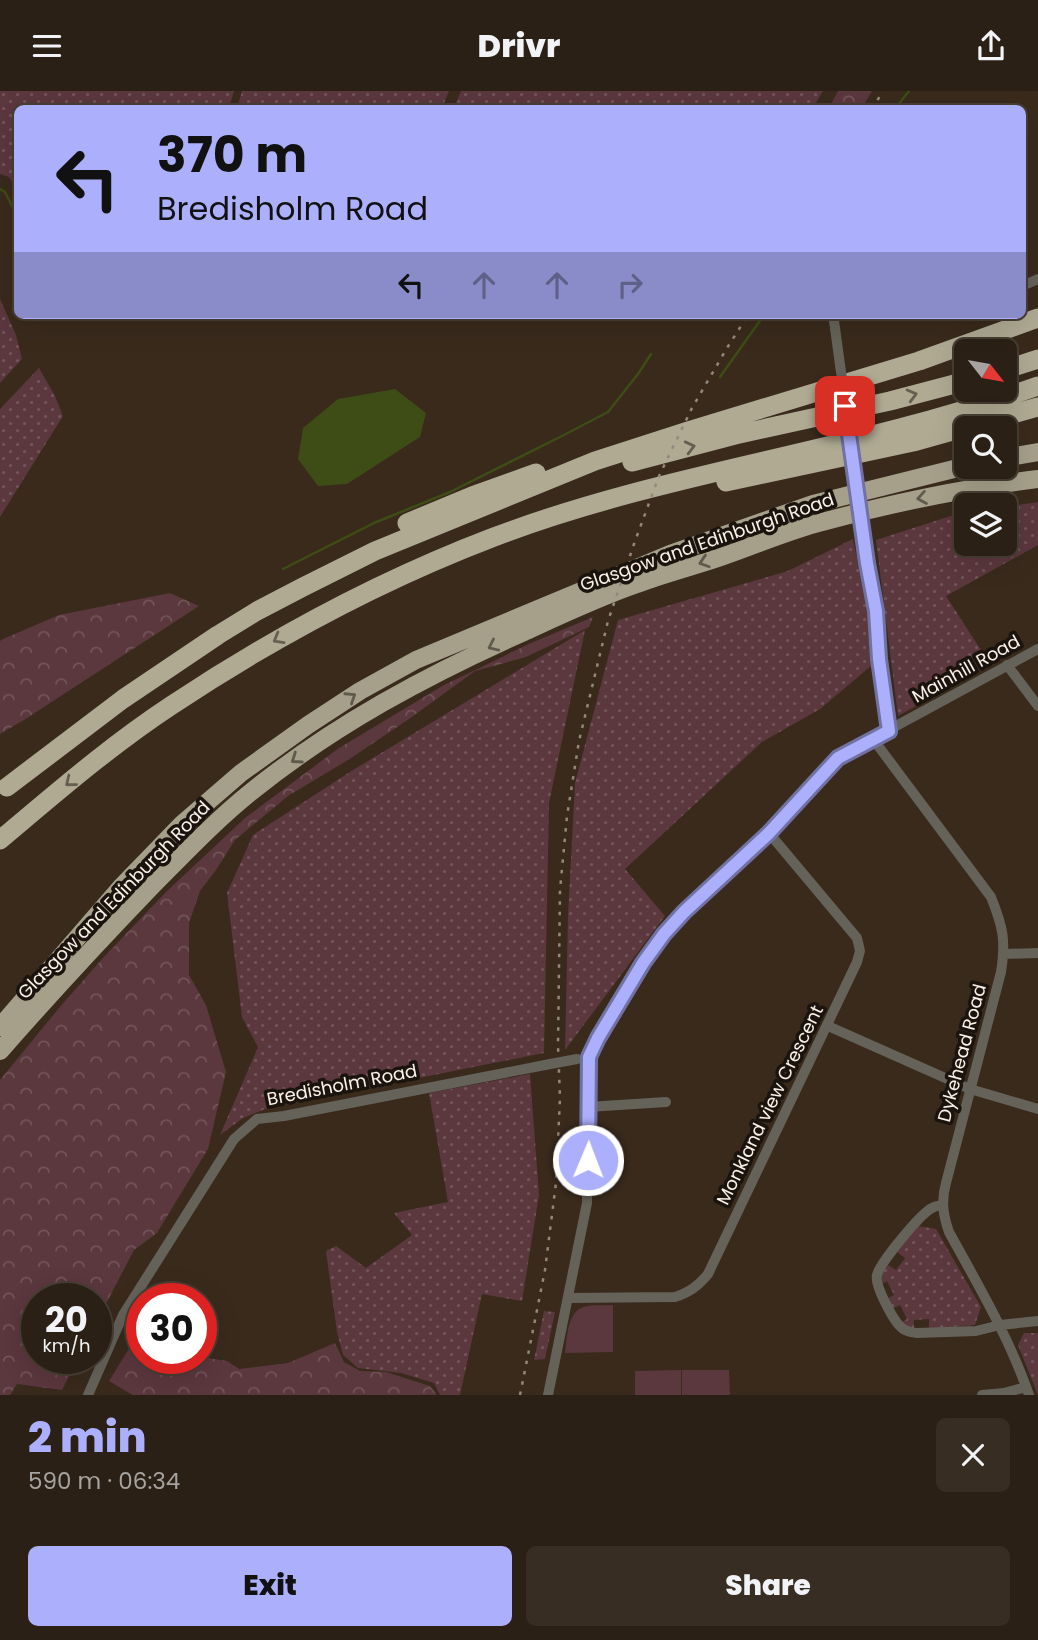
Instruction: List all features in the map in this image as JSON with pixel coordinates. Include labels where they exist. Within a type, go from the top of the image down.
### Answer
[{"type":"highway","points":[[3,790],[162,671],[257,611],[375,551],[595,461],[863,379],[1038,319]]},
{"type":"highway","points":[[1017,366],[1038,359]]},
{"type":"highway","points":[[3,790],[118,692],[160,661],[253,601],[379,536],[472,496],[666,429],[863,379]]},
{"type":"highway","points":[[506,498],[595,471],[954,384]]},
{"type":"highway","points":[[0,840],[94,763],[171,706],[261,649],[414,569],[495,536],[590,505],[972,408],[1038,386]]},
{"type":"highway","points":[[825,446],[973,417],[1038,398]]},
{"type":"highway","points":[[312,621],[443,567],[548,529],[682,492],[913,442],[1038,407]]},
{"type":"highway","points":[[1017,456],[1038,452]]},
{"type":"highway","name":"Glasgow and Edinburgh Road","points":[[0,1027],[121,886],[181,824],[241,773],[360,691],[416,660],[670,554],[813,504],[954,469]]},
{"type":"highway","name":"Glasgow and Edinburgh Road","points":[[0,1051],[110,929],[197,840],[250,793],[292,761],[390,698],[489,647],[635,584],[719,558],[819,522],[908,501],[1038,479]]},
{"type":"street","points":[[834,319],[876,611],[879,659],[889,731]]},
{"type":"street","name":"Mainhill Road","points":[[589,1057],[643,963],[664,934],[769,833],[838,758],[1038,649]]},
{"type":"street","points":[[1007,665],[1038,706]]},
{"type":"street","name":"Dykehead Road","points":[[873,739],[991,897],[1003,927],[1002,972],[942,1205],[948,1232],[1000,1325],[1028,1391]]},
{"type":"street","name":"Monkland view Crescent","points":[[568,1298],[675,1297],[697,1287],[708,1274],[857,962],[860,951],[857,937],[769,833]]},
{"type":"street","points":[[1004,954],[1038,953]]},
{"type":"street","points":[[828,1026],[970,1089],[1038,1109]]},
{"type":"street","points":[[548,1395],[587,1203],[589,1057]]},
{"type":"street","name":"Bredisholm Road","points":[[88,1395],[123,1315],[234,1139],[257,1119],[589,1057]]},
{"type":"street","points":[[588,1107],[666,1103]]},
{"type":"street","points":[[942,1205],[933,1206],[919,1218],[879,1268],[875,1278],[899,1327],[908,1332],[976,1331],[1000,1325],[1038,1321]]},
{"type":"street","points":[[982,1395],[1028,1391]]},
{"type":"green space","points":[[0,91],[234,91],[230,105],[14,105],[14,185],[9,177],[0,174]]},
{"type":"green space","points":[[242,91],[449,91],[443,105],[238,105]]},
{"type":"green space","points":[[461,91],[823,91],[814,105],[455,105]]},
{"type":"green space","points":[[838,91],[872,91],[864,105],[831,105]]},
{"type":"green space","points":[[0,299],[16,335],[22,359],[0,383]]},
{"type":"green space","points":[[39,368],[63,416],[0,517],[0,409]]},
{"type":"green space","points":[[1038,502],[1038,545],[946,596],[990,664],[898,716],[876,540],[954,515],[954,556],[1017,556],[1017,505]]},
{"type":"green space","points":[[853,539],[877,661],[820,709],[762,742],[625,869],[665,916],[565,1050],[575,783],[618,620],[788,571]]},
{"type":"green space","points":[[170,593],[199,606],[0,734],[0,641],[59,615]]},
{"type":"green space","points":[[593,617],[589,627],[526,657],[475,671],[348,760],[288,796],[235,840],[200,891],[189,923],[189,975],[206,1005],[226,1072],[208,1149],[157,1233],[134,1250],[112,1292],[112,1283],[21,1283],[21,1374],[70,1374],[62,1390],[17,1384],[10,1395],[0,1395],[0,1080],[102,959],[167,891],[245,818],[339,748],[444,685]]},
{"type":"green space","points":[[585,630],[549,803],[544,1053],[268,1108],[243,1118],[220,1135],[258,1047],[242,1017],[227,893],[253,835],[353,770]]},
{"type":"green space","points":[[530,1074],[539,1195],[522,1301],[482,1294],[460,1395],[440,1395],[434,1383],[401,1373],[358,1368],[343,1355],[337,1332],[326,1251],[336,1246],[366,1268],[412,1235],[394,1213],[448,1202],[429,1093]]},
{"type":"green space","points":[[918,1226],[936,1229],[981,1307],[975,1325],[929,1329],[929,1319],[914,1320],[914,1329],[900,1323],[907,1319],[900,1305],[892,1309],[886,1299],[894,1295],[887,1281],[879,1286],[877,1280],[888,1265],[896,1270],[905,1258],[897,1252]]},
{"type":"green space","points":[[613,1305],[613,1352],[565,1353],[569,1326],[578,1310],[591,1306]]},
{"type":"green space","points":[[544,1311],[555,1312],[545,1359],[534,1360]]},
{"type":"green space","points":[[1024,1333],[1038,1333],[1038,1395],[1018,1345]]},
{"type":"green space","points":[[335,1343],[344,1362],[360,1371],[386,1372],[430,1386],[437,1395],[133,1395],[109,1381],[126,1353],[126,1374],[217,1374],[217,1359],[227,1361],[239,1369],[288,1363]]},
{"type":"green space","points":[[681,1370],[681,1395],[635,1395],[635,1371]]},
{"type":"green space","points":[[682,1370],[729,1370],[730,1395],[682,1395]]},
{"type":"shaded area","points":[[395,389],[426,413],[420,437],[347,484],[318,486],[298,459],[303,428],[338,399]]},
{"type":"waterway","points":[[898,105],[909,91]]},
{"type":"waterway","points":[[0,189],[5,192],[14,210]]},
{"type":"waterway","points":[[720,377],[761,319]]},
{"type":"waterway","points":[[283,569],[374,523],[450,492],[608,412],[651,354]]},
{"type":"railway","points":[[874,105],[883,91]]},
{"type":"railway","points":[[520,1395],[545,1270],[556,1183],[560,1098],[560,890],[567,816],[579,741],[608,621],[659,476],[692,408],[745,319]]},
{"type":"route","points":[[588,1160],[589,1057],[643,963],[684,912],[769,833],[838,758],[889,731],[879,659],[876,611],[845,406]]}]
